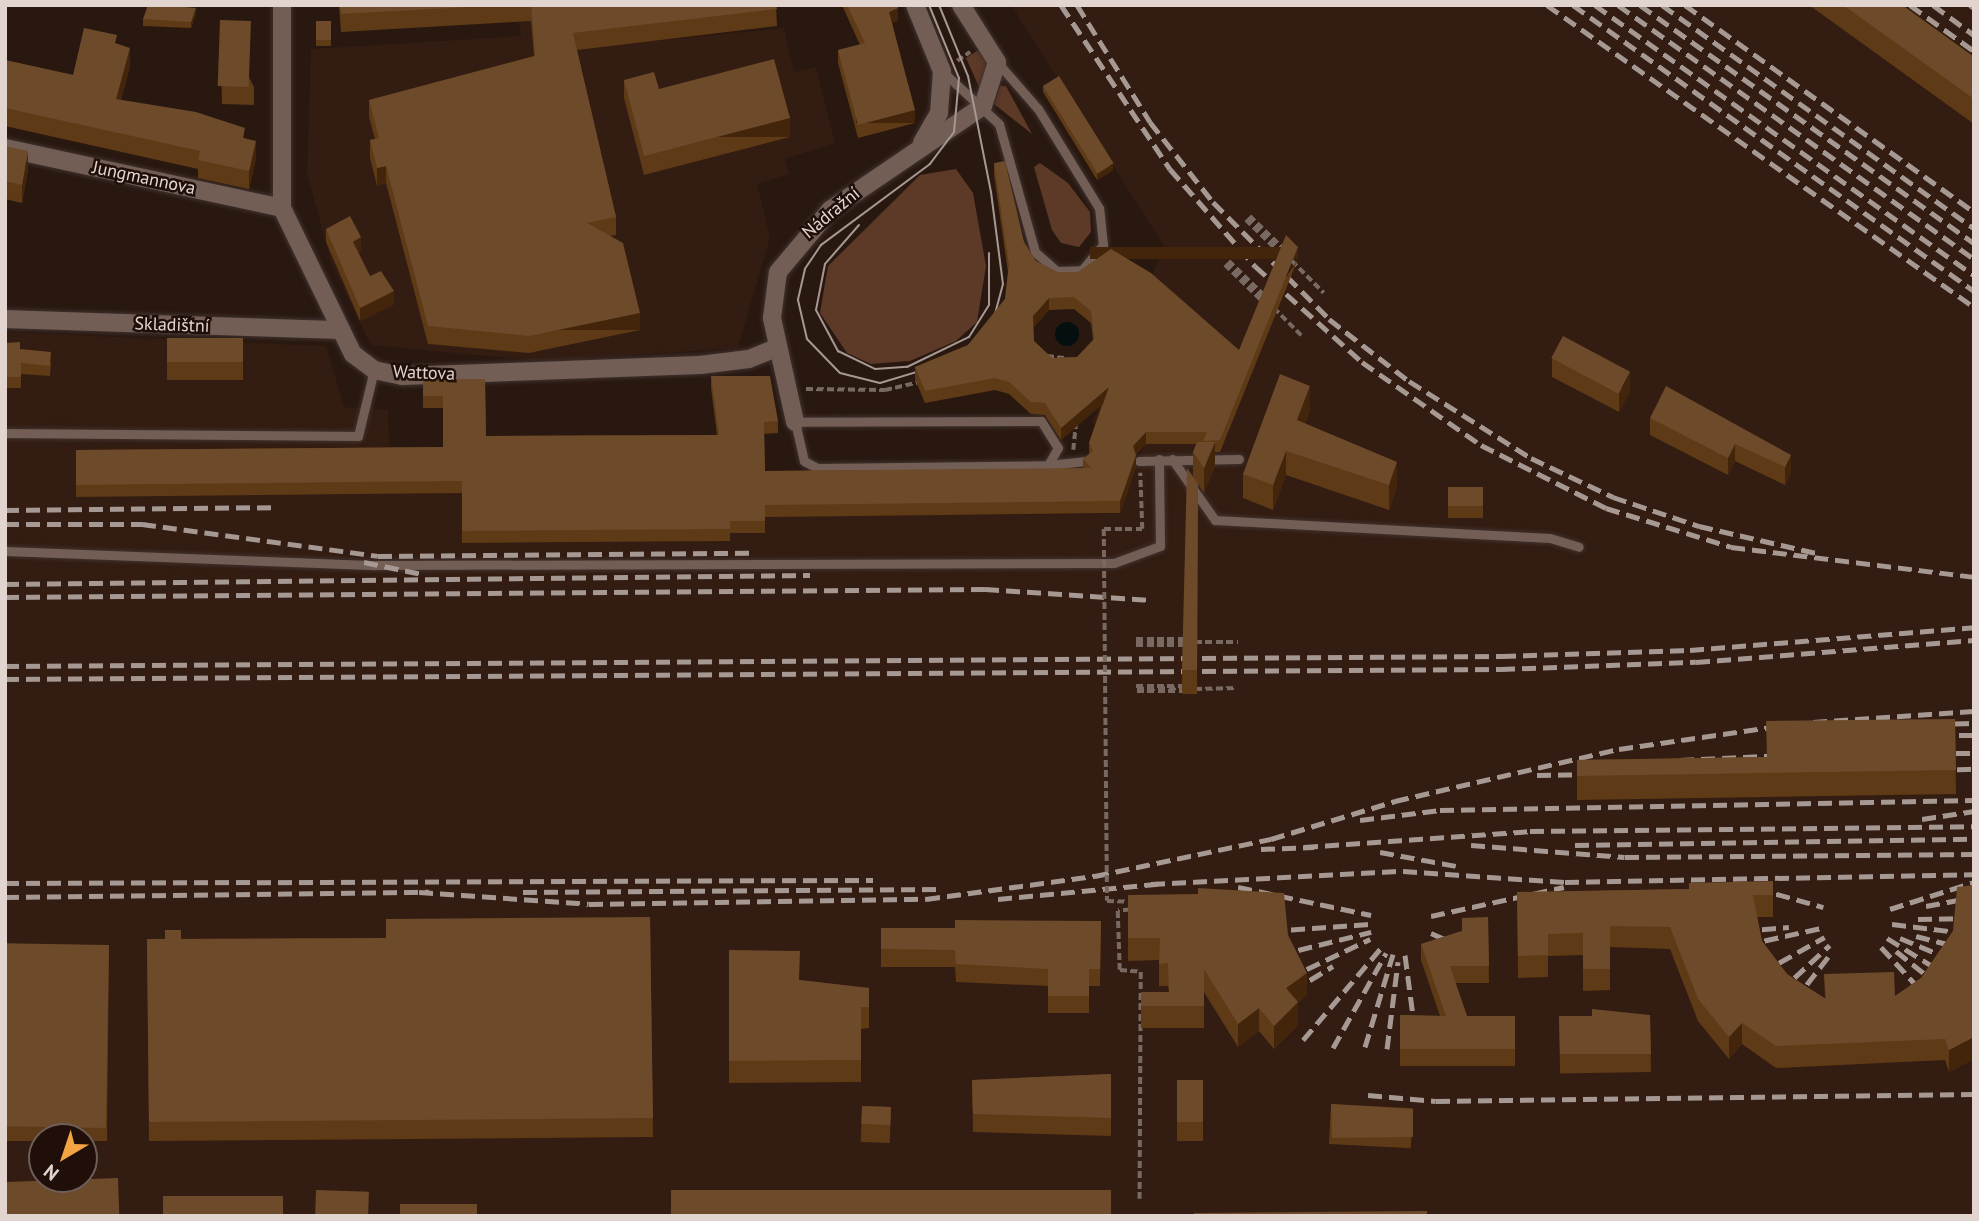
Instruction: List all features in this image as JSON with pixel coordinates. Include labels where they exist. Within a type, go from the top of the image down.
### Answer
[{"type":"street","name":"Wattova","points":[[282,5],[282,208],[339,330],[353,354],[374,370],[402,376],[700,365],[749,359],[778,347]]},
{"type":"street","name":"Nádražní","points":[[915,5],[942,71],[939,113],[917,147]]},
{"type":"street","points":[[961,5],[997,62],[983,106]]},
{"type":"street","name":"Nádražní","points":[[795,422],[778,347],[772,300],[783,261],[814,224],[917,147],[983,106]]},
{"type":"street","name":"Jungmannova","points":[[5,148],[282,208]]},
{"type":"street","name":"Skladištní","points":[[5,319],[339,330]]},
{"type":"lane","points":[[942,71],[983,106],[1001,131],[1035,252],[1057,271],[1082,270],[1103,245],[1099,208],[1038,109],[997,62]]},
{"type":"lane","points":[[5,433],[358,436],[374,370]]},
{"type":"lane","points":[[1048,465],[1058,448],[1041,421],[795,422],[800,452],[812,467],[1048,465],[1086,461]]},
{"type":"lane","points":[[5,551],[376,565],[1114,563],[1160,546],[1159,459]]},
{"type":"lane","points":[[1172,459],[1216,520],[1550,538],[1579,547]]},
{"type":"lane","points":[[1139,461],[1239,459]]},
{"type":"path","points":[[942,71],[986,41]]},
{"type":"path","points":[[1248,218],[1324,293]]},
{"type":"path","points":[[1227,263],[1304,338]]},
{"type":"path","points":[[1265,320],[1277,290]]},
{"type":"path","points":[[1034,354],[1070,359],[1058,365]]},
{"type":"path","points":[[1139,485],[1142,529],[1104,529],[1107,901],[1140,902]]},
{"type":"path","points":[[1189,626],[1192,642],[1190,658]]},
{"type":"path","points":[[1136,642],[1238,642]]},
{"type":"path","points":[[1190,672],[1193,688]]},
{"type":"path","points":[[1137,688],[1237,688]]},
{"type":"path","points":[[1140,1199],[1141,972],[1120,970],[1118,911],[1141,910]]},
{"type":"shaded area","points":[[516,5],[590,47],[784,28],[794,72],[816,67],[835,143],[785,159],[789,174],[757,184],[770,237],[738,348],[539,361],[371,345],[331,262],[307,173],[311,49],[521,36]]},
{"type":"shaded area","points":[[1011,5],[1974,5],[1974,1216],[5,1216],[5,332],[326,346],[344,407],[388,410],[391,493],[462,493],[463,543],[713,541],[713,533],[765,533],[764,516],[1114,514],[1145,444],[1092,423],[1164,246]]},
{"type":"shaded area","points":[[983,47],[989,62],[980,89],[966,58]]},
{"type":"shaded area","points":[[1000,86],[1006,86],[1032,134],[994,104]]},
{"type":"shaded area","points":[[1040,163],[1068,183],[1090,212],[1091,232],[1079,247],[1061,243],[1052,230],[1034,167]]},
{"type":"shaded area","points":[[956,169],[973,193],[986,266],[977,322],[956,341],[910,361],[871,364],[847,353],[820,313],[828,266],[920,175]]},
{"type":"shaded area","points":[[1067,322],[1075,326],[1079,334],[1075,342],[1067,346],[1059,342],[1055,334],[1059,326]]},
{"type":"building","points":[[148,5],[196,8],[191,22],[143,19]]},
{"type":"building","points":[[340,5],[504,5],[341,14]]},
{"type":"building","points":[[531,5],[776,5],[777,9],[573,33],[616,217],[587,223],[623,243],[640,313],[529,336],[428,326],[386,166],[377,168],[370,140],[379,138],[369,100],[535,56]]},
{"type":"building","points":[[847,5],[897,5],[898,8],[889,12],[915,110],[858,125],[838,50],[865,43]]},
{"type":"building","points":[[1843,5],[1902,5],[1974,57],[1974,99]]},
{"type":"building","points":[[220,20],[251,21],[249,87],[218,86]]},
{"type":"building","points":[[316,21],[331,21],[331,40],[316,40]]},
{"type":"building","points":[[84,28],[117,35],[115,43],[130,48],[116,99],[196,112],[245,128],[243,138],[256,141],[249,171],[198,160],[200,151],[5,108],[5,60],[73,75]]},
{"type":"building","points":[[774,59],[790,118],[644,156],[624,80],[654,72],[659,89]]},
{"type":"building","points":[[1059,76],[1114,163],[1097,173],[1043,86]]},
{"type":"building","points":[[5,146],[28,151],[22,185],[5,181]]},
{"type":"building","points":[[1005,161],[1024,242],[1036,261],[1057,272],[1078,272],[1111,249],[1151,273],[1239,350],[1286,235],[1298,247],[1220,440],[1203,441],[1207,432],[1146,432],[1133,446],[1136,455],[1120,501],[765,505],[765,521],[730,521],[730,529],[462,531],[462,481],[76,485],[76,450],[443,447],[443,396],[423,396],[423,379],[485,379],[486,436],[719,435],[711,376],[770,376],[778,421],[764,422],[765,471],[1091,468],[1083,459],[1093,451],[1089,443],[1109,387],[1061,428],[1045,403],[1031,402],[1009,382],[995,378],[925,391],[915,367],[968,345],[1005,299],[1009,265],[994,163]],"holes":[[[1074,297],[1091,311],[1094,339],[1077,357],[1052,358],[1034,341],[1033,316],[1049,298]]]},
{"type":"building","points":[[350,216],[361,237],[353,242],[370,276],[381,271],[394,291],[360,308],[326,229]]},
{"type":"building","points":[[1563,336],[1630,372],[1618,394],[1551,358]]},
{"type":"building","points":[[167,338],[243,338],[243,362],[167,362]]},
{"type":"building","points":[[20,342],[20,349],[51,352],[50,366],[21,363],[21,377],[5,377],[5,343]]},
{"type":"building","points":[[1280,374],[1310,386],[1297,420],[1397,462],[1389,485],[1286,451],[1273,485],[1243,474]]},
{"type":"building","points":[[1666,386],[1791,455],[1785,467],[1735,444],[1728,458],[1650,418]]},
{"type":"building","points":[[1197,442],[1215,442],[1204,468],[1193,452]]},
{"type":"building","points":[[1187,468],[1198,484],[1197,670],[1182,670]]},
{"type":"building","points":[[1448,487],[1483,487],[1483,506],[1448,506]]},
{"type":"building","points":[[1955,719],[1956,770],[1577,776],[1577,760],[1767,757],[1766,721]]},
{"type":"building","points":[[1773,881],[1773,895],[1753,895],[1762,941],[1787,974],[1826,999],[1824,974],[1894,972],[1895,996],[1921,978],[1953,931],[1957,887],[1974,885],[1974,1037],[1949,1050],[1945,1039],[1776,1046],[1742,1023],[1729,1037],[1698,999],[1670,927],[1610,926],[1610,969],[1583,969],[1583,933],[1548,934],[1548,955],[1518,956],[1517,892],[1689,889],[1689,883]]},
{"type":"building","points":[[1198,888],[1284,893],[1288,935],[1307,973],[1286,988],[1298,1002],[1274,1026],[1259,1008],[1238,1024],[1204,969],[1204,1006],[1141,1006],[1141,992],[1169,992],[1168,963],[1159,964],[1160,938],[1128,938],[1128,895],[1198,894]]},
{"type":"building","points":[[650,917],[653,1118],[149,1122],[147,939],[165,939],[165,930],[181,930],[181,939],[386,938],[386,919]]},
{"type":"building","points":[[1488,917],[1489,966],[1450,966],[1467,1016],[1515,1016],[1515,1049],[1400,1049],[1400,1015],[1446,1016],[1421,944],[1462,931],[1462,918]]},
{"type":"building","points":[[955,920],[1101,921],[1100,969],[1089,969],[1089,996],[1048,996],[1048,969],[956,964],[955,950],[881,949],[881,928],[955,928]]},
{"type":"building","points":[[5,943],[109,945],[106,1128],[98,1128],[98,1123],[28,1123],[28,1127],[5,1126]]},
{"type":"building","points":[[729,950],[800,951],[799,980],[869,988],[869,1007],[861,1007],[861,1060],[729,1061]]},
{"type":"building","points":[[1592,1009],[1650,1015],[1651,1054],[1560,1054],[1559,1016],[1592,1016]]},
{"type":"building","points":[[1111,1074],[1111,1118],[973,1114],[972,1080]]},
{"type":"building","points":[[1177,1080],[1203,1080],[1203,1122],[1177,1122]]},
{"type":"building","points":[[1331,1104],[1413,1109],[1413,1137],[1332,1138]]},
{"type":"building","points":[[862,1106],[891,1107],[890,1125],[861,1124]]},
{"type":"building","points":[[118,1178],[119,1216],[6,1216],[5,1182],[28,1181],[28,1193],[98,1193],[98,1179]]},
{"type":"building","points":[[316,1190],[369,1192],[368,1216],[315,1216]]},
{"type":"building","points":[[671,1190],[1111,1190],[1111,1216],[671,1216]]},
{"type":"building","points":[[163,1196],[283,1196],[283,1216],[163,1216]]},
{"type":"building","points":[[400,1204],[477,1204],[477,1216],[400,1216]]},
{"type":"building","points":[[1427,1211],[1427,1216],[1194,1216],[1194,1213]]},
{"type":"tram line","points":[[929,5],[959,78],[954,132],[930,164],[821,245],[805,269],[798,300],[807,339],[840,373],[880,383],[933,367]]},
{"type":"tram line","points":[[939,5],[968,76],[991,192],[1003,284],[993,322]]},
{"type":"tram line","points":[[859,225],[825,264],[816,310],[838,351],[875,369],[907,367],[969,337],[989,305],[989,253]]},
{"type":"railway","points":[[1061,5],[1170,169],[1255,266],[1362,362],[1481,445],[1606,508],[1731,547],[1974,577]]},
{"type":"railway","points":[[1077,5],[1150,122],[1213,202],[1329,319],[1409,381],[1531,458],[1613,497],[1699,526],[1816,553]]},
{"type":"railway","points":[[1547,5],[1974,307]]},
{"type":"railway","points":[[1573,5],[1974,291]]},
{"type":"railway","points":[[1595,5],[1974,275]]},
{"type":"railway","points":[[1618,5],[1974,259]]},
{"type":"railway","points":[[1640,5],[1974,243]]},
{"type":"railway","points":[[1662,5],[1974,228]]},
{"type":"railway","points":[[1685,5],[1974,212]]},
{"type":"railway","points":[[1910,5],[1974,51]]},
{"type":"railway","points":[[1933,5],[1974,35]]},
{"type":"railway","points":[[1970,5],[1974,8]]},
{"type":"railway","points":[[5,510],[274,507]]},
{"type":"railway","points":[[5,524],[142,524],[378,556],[750,553]]},
{"type":"railway","points":[[364,562],[422,574]]},
{"type":"railway","points":[[5,584],[810,575]]},
{"type":"railway","points":[[5,597],[985,589],[1151,600]]},
{"type":"railway","points":[[5,666],[1502,656],[1690,650],[1974,627]]},
{"type":"railway","points":[[5,679],[1501,669],[1696,662],[1974,640]]},
{"type":"railway","points":[[1813,722],[1974,711]]},
{"type":"railway","points":[[1934,724],[1974,723]]},
{"type":"railway","points":[[419,892],[589,904],[926,899],[1095,876],[1271,839],[1395,801],[1619,749],[1785,725]]},
{"type":"railway","points":[[1938,735],[1974,735]]},
{"type":"railway","points":[[1935,753],[1974,753]]},
{"type":"railway","points":[[1680,760],[1785,755]]},
{"type":"railway","points":[[1936,770],[1974,769]]},
{"type":"railway","points":[[1537,775],[1597,774]]},
{"type":"railway","points":[[1360,820],[1440,810],[1974,800]]},
{"type":"railway","points":[[1922,819],[1974,811]]},
{"type":"railway","points":[[1304,847],[1530,831],[1974,826]]},
{"type":"railway","points":[[1575,845],[1974,839]]},
{"type":"railway","points":[[1471,845],[1625,857],[1974,854]]},
{"type":"railway","points":[[1261,849],[1314,847]]},
{"type":"railway","points":[[1380,852],[1456,866]]},
{"type":"railway","points":[[1151,884],[1403,871],[1565,882],[1974,874]]},
{"type":"railway","points":[[5,883],[873,880]]},
{"type":"railway","points":[[1890,909],[1974,882]]},
{"type":"railway","points":[[998,899],[1158,884]]},
{"type":"railway","points":[[1238,887],[1371,915]]},
{"type":"railway","points":[[1431,916],[1564,887]]},
{"type":"railway","points":[[1756,888],[1823,907]]},
{"type":"railway","points":[[523,892],[943,889]]},
{"type":"railway","points":[[5,897],[429,892]]},
{"type":"railway","points":[[1926,906],[1974,897]]},
{"type":"railway","points":[[1918,919],[1974,918]]},
{"type":"railway","points":[[1270,931],[1370,924]]},
{"type":"railway","points":[[1892,924],[1974,934]]},
{"type":"railway","points":[[1741,931],[1789,927]]},
{"type":"railway","points":[[1744,945],[1821,928]]},
{"type":"railway","points":[[1278,955],[1371,932]]},
{"type":"railway","points":[[1431,933],[1449,941]]},
{"type":"railway","points":[[1916,936],[1974,951]]},
{"type":"railway","points":[[1761,973],[1825,937]]},
{"type":"railway","points":[[1887,938],[1974,992]]},
{"type":"railway","points":[[1900,938],[1974,969]]},
{"type":"railway","points":[[1288,978],[1370,939]]},
{"type":"railway","points":[[1779,992],[1830,945]]},
{"type":"railway","points":[[1881,947],[1928,998]]},
{"type":"railway","points":[[1303,1040],[1381,948]]},
{"type":"railway","points":[[1896,951],[1940,986]]},
{"type":"railway","points":[[1333,1048],[1386,953]]},
{"type":"railway","points":[[1365,1047],[1393,954]]},
{"type":"railway","points":[[1405,955],[1413,1016]]},
{"type":"railway","points":[[1794,1001],[1828,957]]},
{"type":"railway","points":[[1387,1049],[1398,962]]},
{"type":"railway","points":[[1292,991],[1333,966]]},
{"type":"railway","points":[[1368,1095],[1436,1101],[1974,1094]]}]
